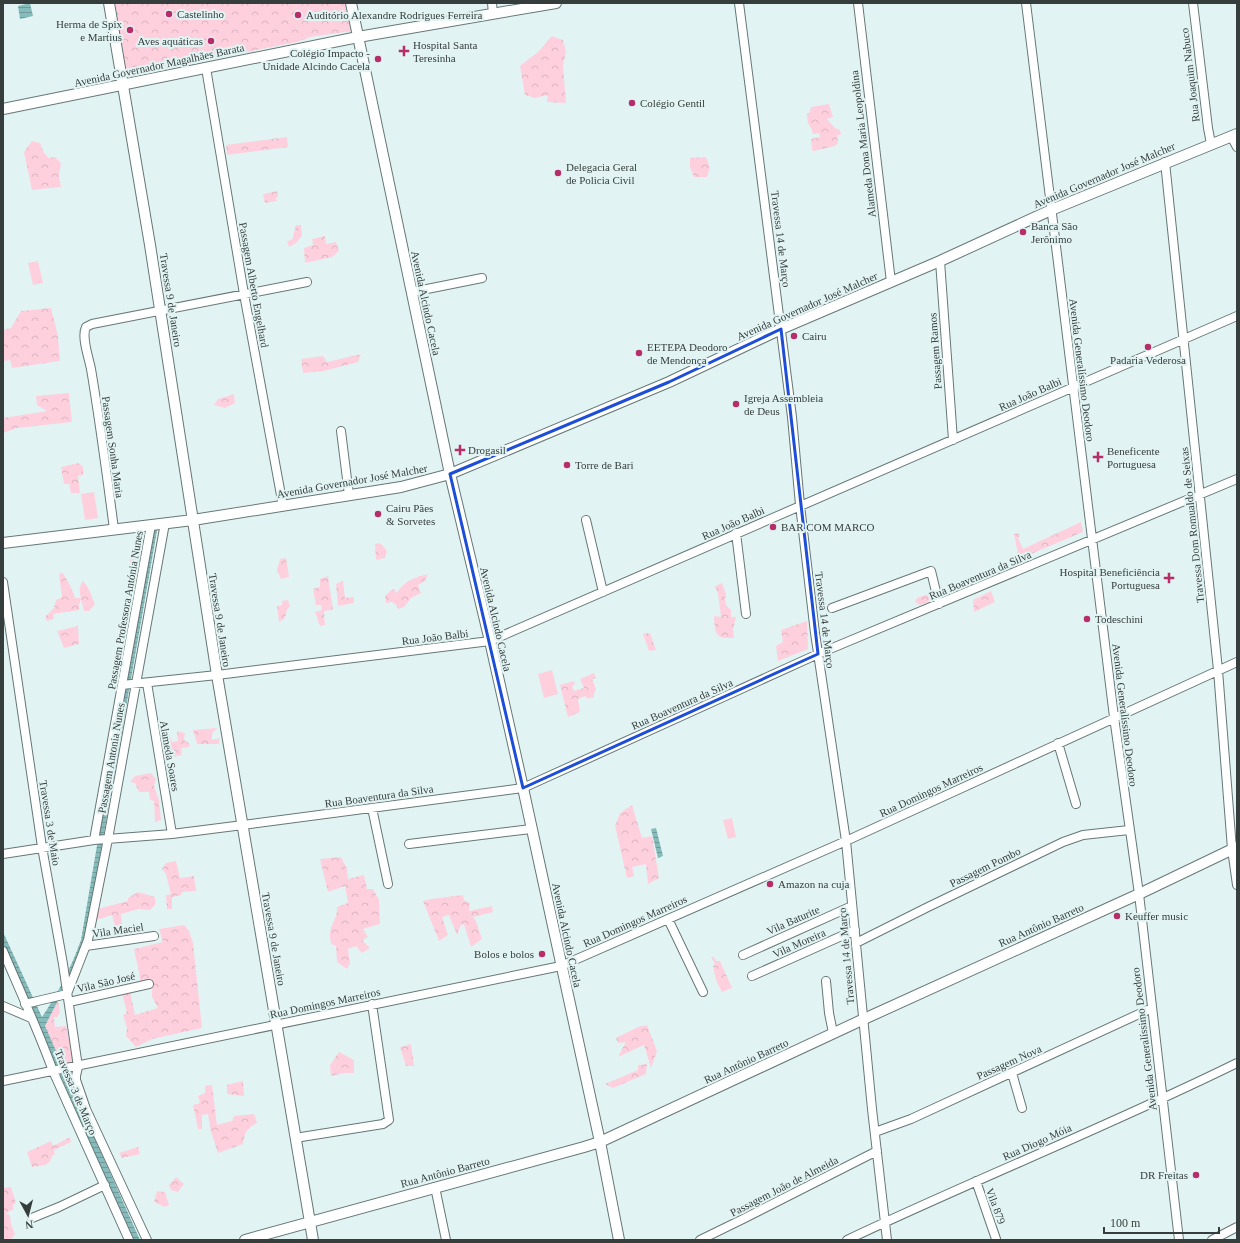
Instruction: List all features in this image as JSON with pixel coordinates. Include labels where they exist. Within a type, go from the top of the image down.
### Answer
[{"type":"main road","name":"Travessa 9 de Janeiro","points":[[109,3],[124,85],[217,675],[312,1240]]},
{"type":"main road","name":"Avenida Alcindo Cacela","points":[[351,3],[450,474],[490,641],[600,1142],[618,1240]]},
{"type":"main road","name":"Avenida Governador Magalhães Barata","points":[[3,109],[358,37],[553,3]]},
{"type":"main road","name":"Avenida Governador José Malcher","points":[[3,543],[193,520],[401,487],[450,474],[670,382],[781,329],[940,261],[1050,210],[1234,135]]},
{"type":"main road","name":"Rua Antônio Barreto","points":[[245,1240],[600,1142],[833,1033],[1139,894],[1235,848]]},
{"type":"street","points":[[492,3],[493,14]]},
{"type":"street","name":"Travessa 14 de Março","points":[[739,3],[792,417],[800,505],[818,654],[846,841],[887,1240]]},
{"type":"street","name":"Alameda Dona Maria Leopoldina","points":[[858,3],[891,282]]},
{"type":"street","name":"Avenida Generalíssimo Deodoro","points":[[1026,3],[1050,210],[1093,539],[1114,718],[1139,894],[1179,1240]]},
{"type":"street","name":"Rua Joaquim Nabuco","points":[[1193,3],[1211,144]]},
{"type":"street","name":"Passagem Alberto Engelhard","points":[[206,68],[244,294],[283,506]]},
{"type":"street","points":[[1234,135],[1237,147]]},
{"type":"street","name":"Travessa Dom Romualdo de Seixas","points":[[1165,162],[1218,670],[1235,848],[1237,885]]},
{"type":"street","name":"Passagem Ramos","points":[[940,261],[953,440]]},
{"type":"street","points":[[412,292],[482,278]]},
{"type":"street","points":[[160,311],[306,282]]},
{"type":"street","name":"Passagem Sonha Maria","points":[[114,529],[91,368],[84,332],[87,325],[160,311]]},
{"type":"street","name":"Rua João Balbi","points":[[122,685],[217,675],[490,641],[1237,316]]},
{"type":"street","points":[[340,431],[349,495]]},
{"type":"street","name":"Rua Boaventura da Silva","points":[[94,840],[172,834],[523,788],[818,654],[1237,479]]},
{"type":"street","points":[[586,520],[603,592]]},
{"type":"street","name":"Passagem Antonia Nunes","points":[[64,995],[86,946],[108,839],[165,523]]},
{"type":"street","name":"Passagem Professora Antónia Nunes","points":[[94,840],[151,525]]},
{"type":"street","points":[[736,533],[746,614]]},
{"type":"street","points":[[832,608],[931,571],[939,604]]},
{"type":"street","name":"Travessa 3 de Maio","points":[[3,582],[42,847],[63,964],[64,995],[76,1067]]},
{"type":"street","name":"Rua Domingos Marreiros","points":[[3,1081],[561,966],[846,841],[1237,662]]},
{"type":"street","name":"Alameda Soares","points":[[147,683],[172,834]]},
{"type":"street","points":[[1058,743],[1076,804]]},
{"type":"street","points":[[372,808],[388,884]]},
{"type":"street","points":[[409,844],[531,829]]},
{"type":"street","name":"Passagem Pombo","points":[[856,943],[935,903],[1063,842],[1083,835],[1129,830]]},
{"type":"street","points":[[3,854],[94,840]]},
{"type":"street","name":"Vila Baturite","points":[[743,955],[852,906]]},
{"type":"street","points":[[668,919],[703,992]]},
{"type":"street","name":"Vila Moreira","points":[[752,976],[855,930]]},
{"type":"street","name":"Vila Maciel","points":[[86,946],[154,936]]},
{"type":"street","name":"Travessa 3 de Março","points":[[3,951],[29,1003],[32,1018],[54,1071],[129,1240]]},
{"type":"street","points":[[826,982],[829,1013],[833,1033]]},
{"type":"street","name":"Vila São José","points":[[29,1003],[64,995],[148,984]]},
{"type":"street","points":[[295,1138],[383,1124],[389,1120],[372,1004]]},
{"type":"street","points":[[3,1006],[32,1018]]},
{"type":"street","name":"Passagem Nova","points":[[875,1132],[910,1119],[1152,1008]]},
{"type":"street","name":"Rua Diogo Móia","points":[[847,1240],[1180,1091],[1237,1063]]},
{"type":"street","name":"Travessa 3 de Março","points":[[76,1067],[76,1080],[86,1109],[147,1240]]},
{"type":"street","points":[[1012,1073],[1022,1108]]},
{"type":"street","name":"Passagem João de Almeida","points":[[700,1240],[877,1151]]},
{"type":"street","name":"Vila 879","points":[[976,1181],[996,1239]]},
{"type":"street","points":[[32,1218],[105,1185]]},
{"type":"street","points":[[435,1187],[446,1240]]},
{"type":"street","points":[[1212,1240],[1237,1227]]},
{"type":"highlighted area","points":[[781,329],[818,654],[523,788],[450,474],[669,382]]},
{"type":"green space","points":[[115,3],[346,3],[352,31],[310,37],[297,42],[127,76]]},
{"type":"green space","points":[[552,36],[563,40],[566,52],[563,65],[566,103],[547,102],[548,95],[535,98],[525,95],[520,66],[538,52]]},
{"type":"green space","points":[[829,104],[833,117],[827,119],[835,128],[840,130],[841,135],[837,135],[838,143],[835,146],[814,151],[812,150],[811,139],[820,137],[819,133],[813,134],[807,114],[810,112],[811,107]]},
{"type":"green space","points":[[287,137],[288,147],[227,155],[226,145]]},
{"type":"green space","points":[[32,141],[40,143],[44,153],[49,158],[55,157],[61,163],[59,176],[61,187],[32,190],[24,152]]},
{"type":"green space","points":[[706,157],[710,168],[707,177],[694,177],[690,167],[690,158]]},
{"type":"green space","points":[[277,191],[277,201],[265,203],[263,194]]},
{"type":"green space","points":[[296,225],[301,225],[302,236],[296,243],[289,247],[287,241],[292,240]]},
{"type":"green space","points":[[325,236],[326,244],[336,242],[339,251],[332,257],[305,263],[304,248],[313,245],[312,239]]},
{"type":"green space","points":[[38,261],[43,283],[33,285],[28,263]]},
{"type":"green space","points":[[51,308],[58,336],[60,361],[12,368],[10,360],[3,361],[3,330],[11,328],[21,311]]},
{"type":"green space","points":[[361,354],[358,362],[324,371],[303,373],[301,359],[323,356],[327,362]]},
{"type":"green space","points":[[69,393],[72,422],[17,428],[3,433],[3,418],[47,411],[37,405],[36,396]]},
{"type":"green space","points":[[234,394],[235,403],[225,408],[214,405],[218,399]]},
{"type":"green space","points":[[79,463],[83,467],[83,475],[78,476],[80,493],[71,493],[69,484],[64,484],[61,467]]},
{"type":"green space","points":[[94,492],[98,518],[85,520],[81,494]]},
{"type":"green space","points":[[1081,522],[1083,532],[1019,559],[1014,534],[1019,533],[1020,535],[1018,538],[1023,549]]},
{"type":"green space","points":[[380,543],[387,551],[385,558],[376,560],[375,544]]},
{"type":"green space","points":[[137,555],[143,557],[138,573],[132,575],[129,556]]},
{"type":"green space","points":[[286,558],[289,577],[281,579],[277,570],[280,559]]},
{"type":"green space","points":[[63,573],[75,598],[81,598],[80,589],[83,581],[89,589],[95,604],[89,611],[84,611],[81,599],[79,610],[53,614],[54,619],[47,621],[45,617],[54,608],[56,600],[62,597],[59,574]]},
{"type":"green space","points":[[428,574],[425,581],[418,585],[421,593],[411,598],[404,607],[398,609],[392,602],[386,603],[385,596],[390,591],[394,589],[397,593],[403,585],[410,580]]},
{"type":"green space","points":[[328,576],[333,610],[324,611],[325,625],[320,626],[315,612],[322,610],[321,605],[316,605],[313,589],[320,587],[320,579]]},
{"type":"green space","points":[[343,581],[345,598],[354,597],[354,603],[338,606],[336,584]]},
{"type":"green space","points":[[722,583],[726,594],[726,605],[731,610],[731,617],[736,617],[733,630],[734,638],[723,638],[717,634],[715,627],[714,616],[721,617],[718,593],[715,586]]},
{"type":"green space","points":[[991,591],[995,602],[974,612],[973,600]]},
{"type":"green space","points":[[928,594],[930,598],[928,602],[920,605],[915,602],[917,598]]},
{"type":"green space","points":[[288,600],[290,606],[287,610],[285,618],[279,622],[277,606],[282,605],[282,601]]},
{"type":"green space","points":[[807,621],[808,649],[778,661],[776,646],[783,642],[781,630]]},
{"type":"green space","points":[[78,626],[79,644],[64,648],[57,631]]},
{"type":"green space","points":[[650,633],[656,650],[649,651],[643,634]]},
{"type":"green space","points":[[552,670],[558,694],[544,698],[538,674]]},
{"type":"green space","points":[[594,673],[596,678],[592,679],[596,689],[593,697],[588,699],[585,696],[578,699],[580,712],[568,717],[560,685],[574,681],[575,684],[572,686],[574,691],[584,688],[580,679]]},
{"type":"green space","points":[[218,728],[212,733],[212,740],[220,738],[219,744],[197,744],[193,730]]},
{"type":"green space","points":[[177,731],[185,733],[184,740],[190,744],[189,747],[181,748],[182,755],[164,759],[160,734],[168,732],[172,742],[178,741]]},
{"type":"green space","points":[[151,773],[156,779],[154,786],[159,800],[161,820],[155,822],[154,801],[150,800],[149,792],[139,792],[135,783],[130,782],[135,776]]},
{"type":"green space","points":[[632,805],[642,838],[652,836],[659,878],[648,884],[646,864],[632,867],[634,876],[627,878],[615,826],[620,813]]},
{"type":"green space","points":[[732,818],[736,837],[728,839],[723,820]]},
{"type":"green space","points":[[341,857],[347,869],[348,879],[364,875],[367,889],[373,889],[379,900],[380,924],[363,929],[368,937],[362,940],[370,948],[362,953],[356,946],[348,949],[350,963],[347,969],[337,962],[336,946],[331,944],[330,935],[337,907],[348,903],[345,886],[328,892],[320,859]]},
{"type":"green space","points":[[176,861],[180,878],[194,876],[196,891],[182,892],[181,895],[172,897],[172,909],[167,909],[166,895],[171,894],[166,874],[162,869],[166,863]]},
{"type":"green space","points":[[138,892],[155,897],[155,905],[150,910],[139,909],[121,914],[122,925],[115,926],[112,915],[96,920],[97,909],[128,901],[128,898]]},
{"type":"green space","points":[[463,895],[464,900],[470,903],[469,911],[492,906],[493,912],[473,917],[476,921],[482,939],[471,947],[464,924],[461,925],[457,935],[449,915],[442,917],[448,935],[439,941],[423,901]]},
{"type":"green space","points":[[184,925],[189,931],[193,943],[202,1028],[152,1039],[136,1047],[126,1036],[127,1028],[123,1015],[127,1013],[122,993],[130,991],[135,1015],[158,1008],[152,997],[152,980],[140,983],[139,970],[134,949],[163,942],[159,929]]},
{"type":"green space","points":[[711,957],[714,957],[716,961],[720,961],[732,988],[722,992],[716,980],[713,966],[715,964]]},
{"type":"green space","points":[[58,1000],[60,1013],[57,1017],[54,1017],[55,1027],[66,1026],[74,1063],[62,1066],[45,1026]]},
{"type":"green space","points":[[647,1025],[657,1051],[651,1068],[644,1045],[618,1057],[626,1042],[618,1043],[616,1038],[638,1027]]},
{"type":"green space","points":[[411,1044],[414,1066],[406,1066],[400,1047]]},
{"type":"green space","points":[[339,1052],[354,1060],[354,1073],[344,1073],[331,1076],[330,1065]]},
{"type":"green space","points":[[647,1064],[646,1074],[613,1088],[605,1084],[638,1070],[638,1065]]},
{"type":"green space","points":[[243,1081],[244,1096],[227,1094],[227,1085]]},
{"type":"green space","points":[[212,1085],[217,1125],[232,1121],[234,1116],[254,1114],[257,1123],[250,1127],[247,1131],[244,1136],[243,1144],[218,1153],[211,1132],[208,1114],[202,1115],[202,1129],[198,1129],[193,1105],[200,1103],[198,1096],[205,1093],[205,1086]]},
{"type":"green space","points":[[70,1137],[71,1142],[54,1150],[55,1154],[47,1164],[32,1167],[27,1152],[51,1141],[53,1146]]},
{"type":"green space","points":[[138,1147],[140,1154],[122,1158],[119,1153]]},
{"type":"green space","points":[[176,1177],[184,1184],[178,1192],[171,1190],[169,1185]]},
{"type":"green space","points":[[11,1187],[16,1203],[13,1205],[13,1210],[7,1212],[7,1214],[10,1215],[11,1224],[15,1234],[11,1239],[3,1240],[3,1188]]},
{"type":"green space","points":[[157,1191],[165,1192],[169,1205],[165,1207],[154,1202]]},
{"type":"water","points":[[30,3],[33,16],[20,19],[18,6]]},
{"type":"water","points":[[158,525],[85,941],[80,957],[45,1026],[140,1240],[132,1240],[3,944],[3,932],[42,1017],[64,980],[81,940],[151,526]]},
{"type":"water","points":[[656,828],[663,856],[658,858],[651,829]]},
{"type":"place","name":"Castelinho","points":[[169,14]]},
{"type":"place","name":"Auditório Alexandre Rodrigues Ferreira","points":[[298,15]]},
{"type":"place","name":"Herma de Spix e Martius","points":[[130,30]]},
{"type":"place","name":"Aves aquáticas","points":[[211,41]]},
{"type":"place","name":"Hospital Santa Teresinha","points":[[404,51]]},
{"type":"place","name":"Colégio Impacto - Unidade Alcindo Cacela","points":[[378,59]]},
{"type":"place","name":"Colégio Gentil","points":[[632,103]]},
{"type":"place","name":"Delegacia Geral de Policia Civil","points":[[558,173]]},
{"type":"place","name":"Banca São Jerônimo","points":[[1023,232]]},
{"type":"place","name":"Cairu","points":[[794,336]]},
{"type":"place","name":"Padaria Vederosa","points":[[1148,347]]},
{"type":"place","name":"EETEPA Deodoro de Mendonça","points":[[639,353]]},
{"type":"place","name":"Igreja Assembleia de Deus","points":[[736,404]]},
{"type":"place","name":"Drogasil","points":[[460,450]]},
{"type":"place","name":"Beneficente Portuguesa","points":[[1098,457]]},
{"type":"place","name":"Torre de Bari","points":[[567,465]]},
{"type":"place","name":"Cairu Pães & Sorvetes","points":[[378,514]]},
{"type":"place","name":"BAR COM MARCO","points":[[773,527]]},
{"type":"place","name":"Hospital Beneficiência Portuguesa","points":[[1169,578]]},
{"type":"place","name":"Todeschini","points":[[1087,619]]},
{"type":"place","name":"Amazon na cuja","points":[[770,884]]},
{"type":"place","name":"Keuffer music","points":[[1117,916]]},
{"type":"place","name":"Bolos e bolos","points":[[542,954]]},
{"type":"place","name":"DR Freitas","points":[[1196,1175]]}]
